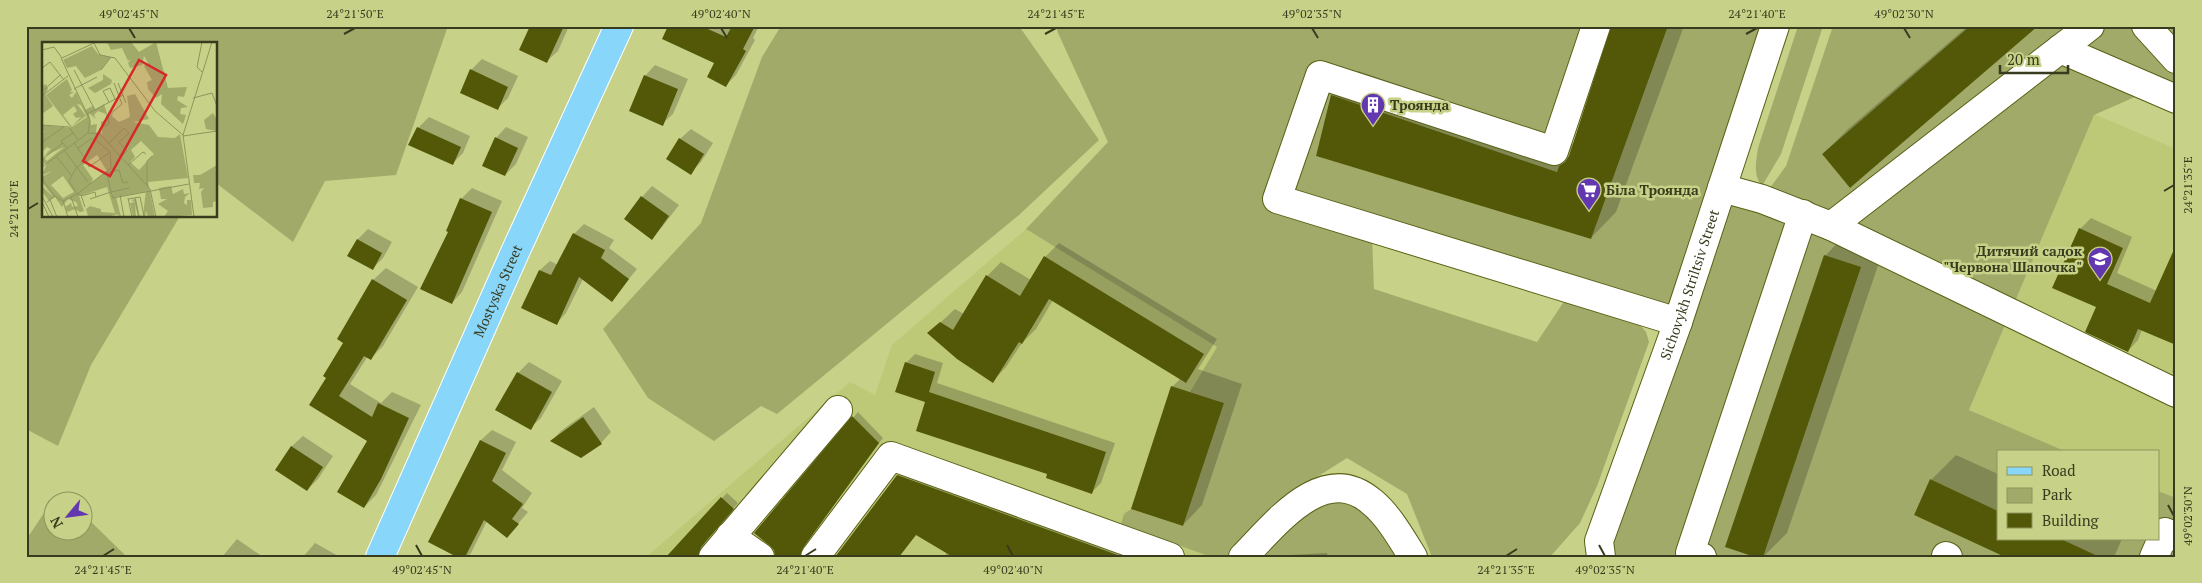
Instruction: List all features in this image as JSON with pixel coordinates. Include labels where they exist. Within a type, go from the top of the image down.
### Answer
[{"type":"main road","name":"Mostyska Street","points":[[380,557],[516,250],[619,26]]},
{"type":"street","points":[[1596,26],[1554,151],[1320,75],[1276,199],[1678,322]]},
{"type":"street","name":"Sichovykh Striltsiv Street","points":[[1593,552],[1678,322],[1775,26]]},
{"type":"street","points":[[1831,226],[2090,26]]},
{"type":"street","points":[[2146,26],[2176,59]]},
{"type":"street","points":[[2060,49],[2176,99]]},
{"type":"street","points":[[1722,188],[1762,199],[1831,226],[2176,393]]},
{"type":"street","points":[[1702,557],[1690,553],[1802,214]]},
{"type":"street","points":[[713,557],[838,410]]},
{"type":"street","points":[[815,557],[891,456],[1164,556]]},
{"type":"street","points":[[1243,557],[1291,509],[1318,491],[1332,488],[1352,490],[1372,501],[1395,528],[1413,557]]},
{"type":"street","points":[[2154,557],[2172,528]]},
{"type":"street","points":[[730,536],[760,557]]},
{"type":"shaded area","name":"Дитячий садок \"Червона Шапочка\"","points":[[2094,114],[2176,149],[2176,499],[2160,492],[2160,450],[2061,450],[1969,410]]},
{"type":"shaded area","points":[[1026,229],[1217,347],[1190,392],[1224,403],[1183,526],[1131,509],[1121,524],[1211,557],[646,557],[850,382],[875,395],[892,345]]},
{"type":"green space","points":[[26,26],[448,26],[396,175],[325,181],[293,242],[218,185],[218,42],[42,42],[42,218],[179,218],[91,365],[58,446],[26,429]]},
{"type":"green space","points":[[781,26],[1019,26],[1099,140],[1019,215],[777,414],[761,406],[714,441],[648,398],[603,329],[701,223],[762,57]]},
{"type":"green space","points":[[1056,26],[1610,26],[1557,172],[1332,96],[1316,156],[1591,239],[1668,26],[1775,26],[1722,188],[1762,199],[1786,166],[1833,26],[1970,26],[1822,154],[1850,188],[2038,26],[2176,26],[2176,99],[2153,89],[2094,115],[1969,410],[2062,450],[1997,450],[1997,511],[1930,479],[1914,515],[2005,557],[1601,557],[1675,321],[1372,236],[1374,289],[1537,342],[1565,300],[1639,324],[1646,332],[1649,342],[1597,486],[1580,523],[1550,557],[1432,557],[1407,494],[1347,458],[1282,499],[1226,557],[1211,557],[1121,524],[1124,514],[1131,509],[1183,526],[1224,403],[1190,392],[1217,347],[1026,229],[1108,142]]},
{"type":"green space","points":[[1798,26],[1823,26],[1781,154],[1762,186],[1756,173],[1758,148]]},
{"type":"green space","points":[[1352,490],[1409,557],[1243,557],[1262,538]]},
{"type":"green space","points":[[2160,492],[2176,498],[2176,557],[2100,557],[2063,540],[2160,540]]},
{"type":"green space","points":[[42,516],[42,540],[92,540],[92,523],[127,557],[26,557],[26,540]]},
{"type":"building","points":[[530,26],[564,26],[547,63],[519,50]]},
{"type":"building","points":[[668,26],[701,26],[726,37],[732,26],[755,26],[743,49],[746,51],[726,87],[707,77],[714,63],[662,39]]},
{"type":"building","name":"Троянда","points":[[1611,26],[1668,26],[1591,239],[1316,156],[1331,95],[1557,172],[1559,166],[1569,156]]},
{"type":"building","points":[[1970,26],[2038,26],[1850,188],[1822,154]]},
{"type":"building","points":[[470,69],[508,87],[498,110],[460,93]]},
{"type":"building","points":[[644,75],[678,89],[663,126],[629,111]]},
{"type":"building","points":[[417,127],[461,147],[453,165],[408,145]]},
{"type":"building","points":[[495,137],[518,148],[505,176],[482,166]]},
{"type":"building","points":[[679,138],[704,154],[691,175],[666,159]]},
{"type":"building","points":[[641,196],[669,216],[652,240],[624,219]]},
{"type":"building","points":[[460,198],[492,212],[452,304],[420,289],[448,232],[446,231]]},
{"type":"building","points":[[2079,228],[2123,248],[2107,284],[2150,303],[2176,245],[2176,345],[2138,329],[2128,352],[2085,332],[2096,307],[2052,288]]},
{"type":"building","points":[[573,233],[605,250],[601,258],[629,279],[612,302],[579,277],[557,325],[521,308],[539,270],[551,275]]},
{"type":"building","points":[[357,239],[382,253],[373,270],[347,256]]},
{"type":"building","points":[[1824,255],[1861,267],[1763,557],[1755,557],[1725,547]]},
{"type":"building","points":[[1044,256],[1204,354],[1186,383],[1049,299],[1022,344],[1019,342],[993,383],[957,359],[927,333],[940,322],[953,330],[986,275],[1020,296]]},
{"type":"building","points":[[372,279],[407,300],[371,360],[364,356],[339,396],[372,417],[378,403],[409,418],[381,479],[364,508],[337,492],[367,441],[309,405],[326,378],[323,376],[343,343],[337,339]]},
{"type":"building","points":[[905,362],[935,372],[929,392],[1106,452],[1092,494],[1046,478],[1047,474],[916,431],[925,402],[895,392]]},
{"type":"building","points":[[517,372],[552,392],[531,430],[495,410]]},
{"type":"building","points":[[1171,386],[1224,403],[1183,526],[1131,509]]},
{"type":"building","points":[[852,416],[879,443],[803,548],[800,557],[775,557],[774,550],[754,533]]},
{"type":"building","points":[[583,417],[602,444],[581,458],[550,441]]},
{"type":"building","points":[[480,440],[506,453],[492,481],[523,504],[512,519],[519,524],[507,538],[484,520],[465,557],[457,557],[428,542]]},
{"type":"building","points":[[291,446],[323,467],[307,491],[275,470]]},
{"type":"building","points":[[897,475],[1123,557],[953,557],[916,535],[899,557],[835,557]]},
{"type":"building","points":[[1930,479],[1997,511],[1997,540],[2063,540],[2100,557],[2005,557],[1914,515]]},
{"type":"building","points":[[721,497],[734,509],[701,547],[698,557],[666,557]]},
{"type":"place","name":"Троянда","points":[[1373,126]]},
{"type":"place","name":"Біла Троянда","points":[[1589,211]]},
{"type":"place","name":"Дитячий садок \"Червона Шапочка\"","points":[[2100,280]]}]
